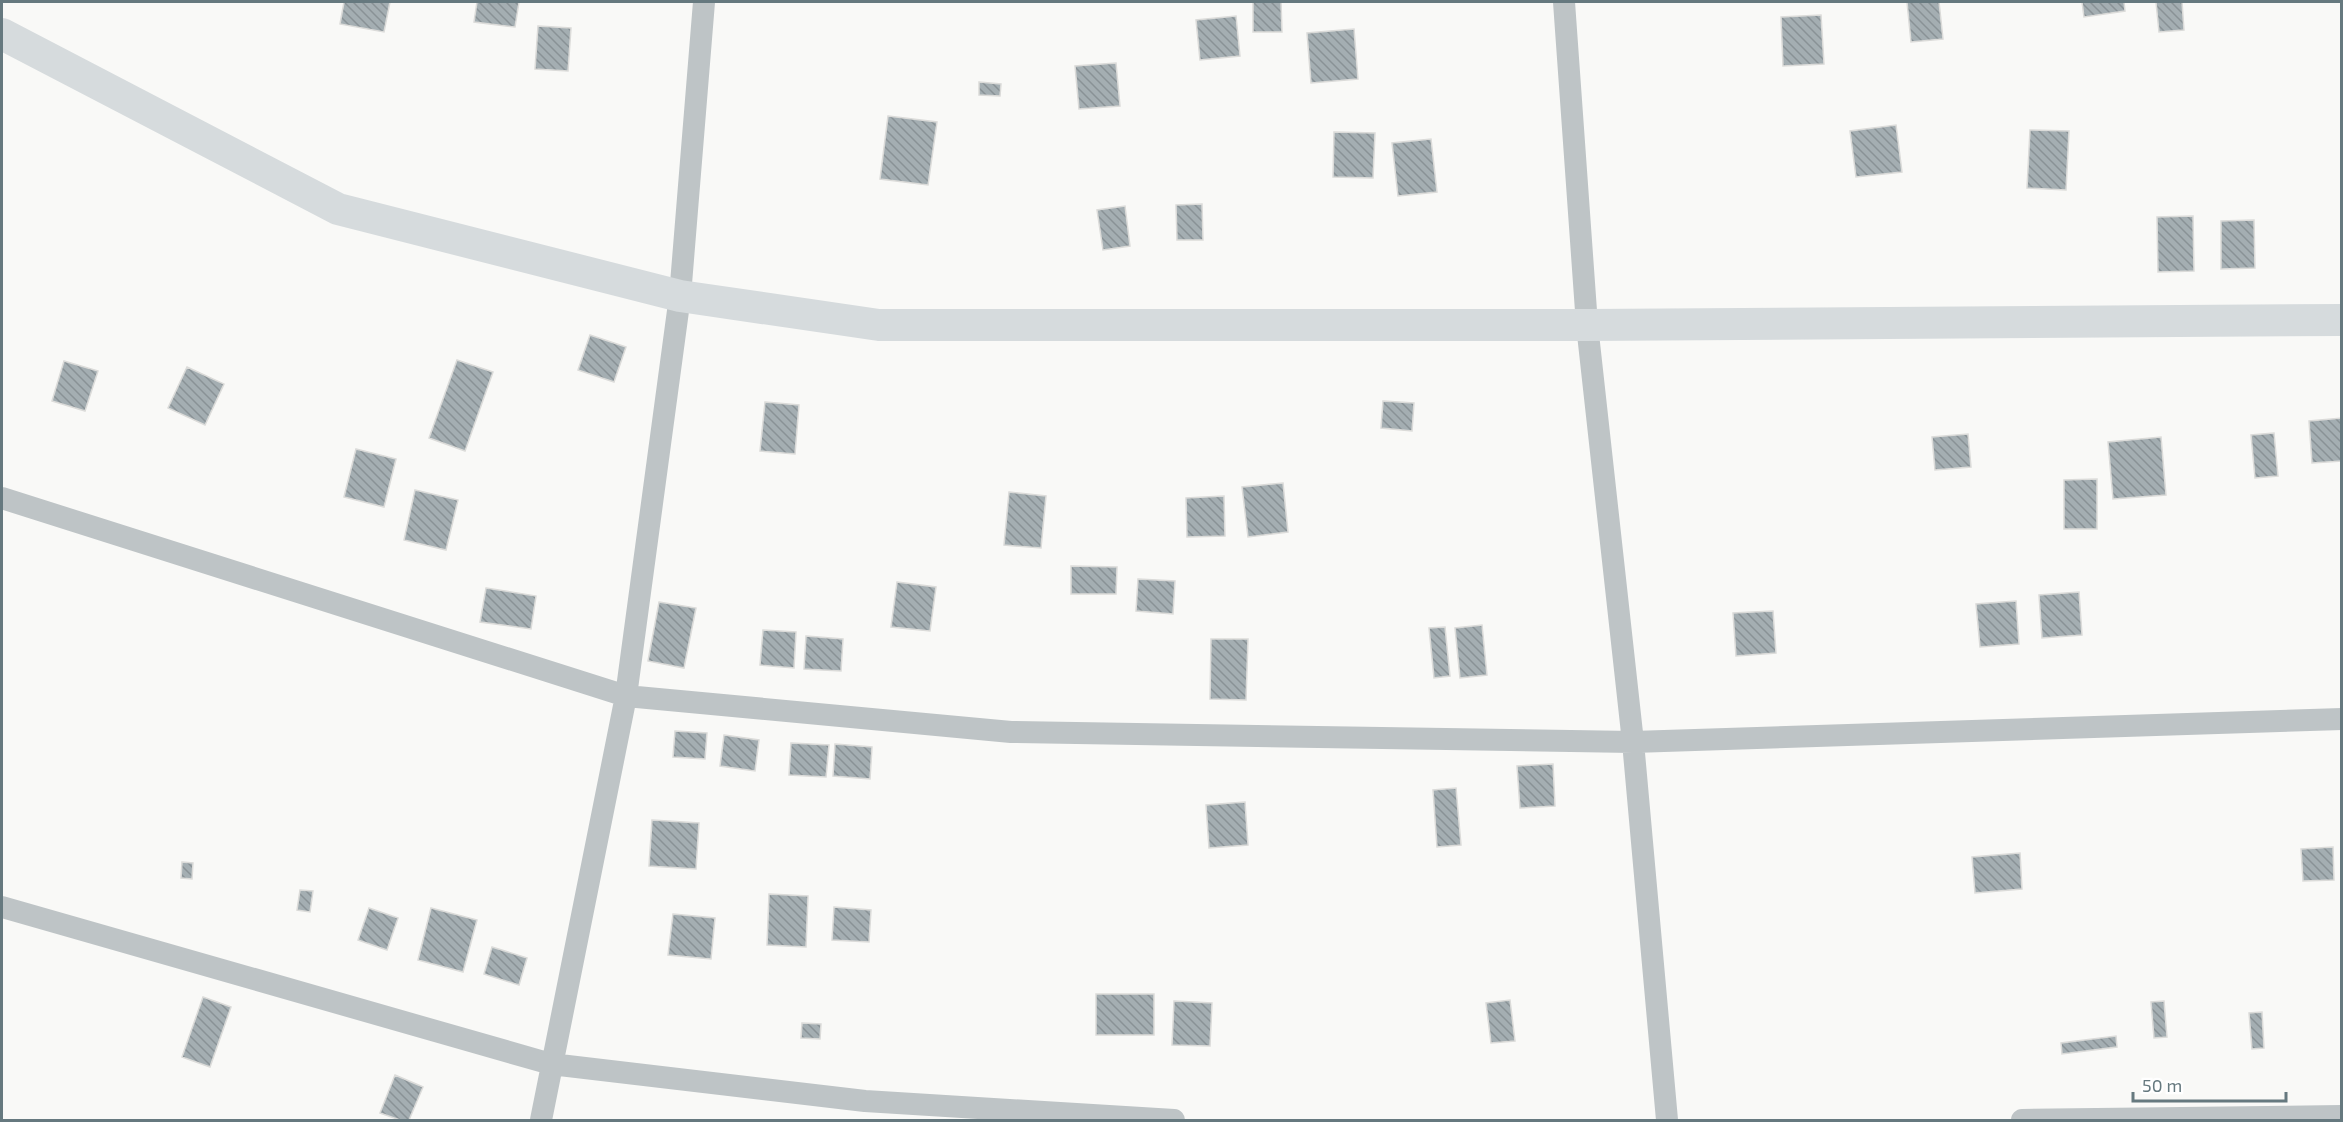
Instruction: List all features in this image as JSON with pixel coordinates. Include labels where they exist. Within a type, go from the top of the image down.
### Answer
[{"type":"street","points":[[541,1120],[626,696],[680,296],[704,2]]},
{"type":"street","points":[[1564,2],[1587,325],[1633,742],[1667,1120]]},
{"type":"street","points":[[2,34],[338,209],[680,296],[879,325],[1587,325],[2342,320]]},
{"type":"street","points":[[2,498],[626,696],[1011,732],[1633,742],[2342,719]]},
{"type":"street","points":[[2,907],[551,1064],[865,1101],[1174,1120]]},
{"type":"street","points":[[2022,1120],[2342,1116]]},
{"type":"building","points":[[344,2],[390,2],[384,32],[340,24]]},
{"type":"building","points":[[477,2],[519,2],[515,27],[474,22]]},
{"type":"building","points":[[1253,2],[1281,2],[1282,32],[1253,32]]},
{"type":"building","points":[[1907,2],[1939,2],[1943,39],[1911,42]]},
{"type":"building","points":[[2082,2],[2124,2],[2125,11],[2084,17]]},
{"type":"building","points":[[2156,2],[2182,2],[2184,30],[2159,32]]},
{"type":"building","points":[[1821,15],[1824,64],[1783,66],[1781,17]]},
{"type":"building","points":[[1236,16],[1240,56],[1200,60],[1196,20]]},
{"type":"building","points":[[538,26],[571,28],[568,71],[535,69]]},
{"type":"building","points":[[1354,29],[1358,79],[1311,83],[1307,33]]},
{"type":"building","points":[[1116,63],[1120,106],[1079,109],[1075,66]]},
{"type":"building","points":[[979,82],[1001,84],[1000,96],[979,95]]},
{"type":"building","points":[[888,116],[937,122],[928,185],[880,179]]},
{"type":"building","points":[[1896,125],[1902,172],[1856,177],[1850,131]]},
{"type":"building","points":[[2030,130],[2069,131],[2066,190],[2027,188]]},
{"type":"building","points":[[1334,132],[1375,133],[1373,178],[1333,177]]},
{"type":"building","points":[[1431,139],[1437,192],[1398,196],[1392,143]]},
{"type":"building","points":[[1202,204],[1203,240],[1177,240],[1176,205]]},
{"type":"building","points":[[1125,206],[1130,246],[1103,250],[1097,210]]},
{"type":"building","points":[[2193,216],[2194,271],[2158,272],[2157,217]]},
{"type":"building","points":[[2254,220],[2255,268],[2221,269],[2221,221]]},
{"type":"building","points":[[590,335],[626,347],[614,382],[578,370]]},
{"type":"building","points":[[457,360],[493,372],[465,451],[429,438]]},
{"type":"building","points":[[64,361],[98,371],[85,411],[52,401]]},
{"type":"building","points":[[187,367],[224,384],[205,425],[168,408]]},
{"type":"building","points":[[1383,401],[1414,403],[1412,431],[1381,428]]},
{"type":"building","points":[[765,402],[799,405],[795,454],[760,451]]},
{"type":"building","points":[[2342,418],[2342,461],[2312,463],[2309,421]]},
{"type":"building","points":[[2274,433],[2278,476],[2255,478],[2251,435]]},
{"type":"building","points":[[1968,434],[1971,467],[1935,470],[1932,437]]},
{"type":"building","points":[[2161,437],[2166,495],[2113,499],[2108,442]]},
{"type":"building","points":[[356,449],[396,459],[384,507],[344,497]]},
{"type":"building","points":[[2097,479],[2097,529],[2064,529],[2064,480]]},
{"type":"building","points":[[1283,483],[1288,532],[1248,537],[1242,487]]},
{"type":"building","points":[[415,490],[458,500],[446,550],[404,540]]},
{"type":"building","points":[[1009,492],[1046,496],[1041,548],[1004,545]]},
{"type":"building","points":[[1224,496],[1225,536],[1187,537],[1186,498]]},
{"type":"building","points":[[1071,566],[1117,567],[1116,594],[1071,594]]},
{"type":"building","points":[[1138,579],[1175,581],[1173,614],[1136,611]]},
{"type":"building","points":[[897,582],[936,587],[930,631],[891,627]]},
{"type":"building","points":[[486,588],[536,596],[531,629],[480,622]]},
{"type":"building","points":[[2079,592],[2082,635],[2042,638],[2039,595]]},
{"type":"building","points":[[2016,601],[2019,644],[1980,647],[1976,604]]},
{"type":"building","points":[[659,602],[696,608],[684,668],[648,661]]},
{"type":"building","points":[[1773,611],[1776,653],[1736,656],[1733,613]]},
{"type":"building","points":[[1482,625],[1487,675],[1460,678],[1455,628]]},
{"type":"building","points":[[1445,627],[1450,676],[1434,678],[1429,628]]},
{"type":"building","points":[[763,630],[796,632],[794,668],[760,665]]},
{"type":"building","points":[[806,636],[843,639],[841,671],[804,669]]},
{"type":"building","points":[[1211,639],[1248,639],[1246,700],[1210,699]]},
{"type":"building","points":[[675,731],[707,733],[705,759],[673,757]]},
{"type":"building","points":[[724,735],[759,740],[755,771],[720,766]]},
{"type":"building","points":[[791,743],[829,745],[826,777],[789,775]]},
{"type":"building","points":[[835,744],[872,747],[870,779],[833,776]]},
{"type":"building","points":[[1553,764],[1555,806],[1520,808],[1517,766]]},
{"type":"building","points":[[1456,788],[1461,845],[1437,847],[1433,790]]},
{"type":"building","points":[[1245,802],[1248,845],[1209,848],[1206,805]]},
{"type":"building","points":[[652,820],[699,823],[696,869],[649,866]]},
{"type":"building","points":[[2333,847],[2334,880],[2303,881],[2301,849]]},
{"type":"building","points":[[2020,853],[2022,889],[1975,893],[1972,857]]},
{"type":"building","points":[[182,862],[193,863],[192,879],[181,878]]},
{"type":"building","points":[[300,890],[313,891],[310,912],[297,910]]},
{"type":"building","points":[[769,894],[808,896],[806,947],[767,945]]},
{"type":"building","points":[[834,907],[871,910],[869,942],[832,940]]},
{"type":"building","points":[[369,908],[398,918],[387,950],[358,940]]},
{"type":"building","points":[[431,908],[477,920],[463,972],[418,960]]},
{"type":"building","points":[[673,914],[715,918],[711,959],[668,955]]},
{"type":"building","points":[[492,947],[527,958],[519,985],[484,974]]},
{"type":"building","points":[[1096,994],[1154,994],[1154,1035],[1096,1035]]},
{"type":"building","points":[[203,997],[231,1007],[210,1067],[182,1057]]},
{"type":"building","points":[[1510,1000],[1515,1041],[1491,1043],[1486,1003]]},
{"type":"building","points":[[1174,1001],[1212,1003],[1210,1046],[1172,1045]]},
{"type":"building","points":[[2164,1001],[2167,1037],[2154,1038],[2151,1002]]},
{"type":"building","points":[[2262,1012],[2264,1048],[2252,1049],[2249,1013]]},
{"type":"building","points":[[802,1023],[821,1024],[820,1039],[801,1038]]},
{"type":"building","points":[[2116,1036],[2117,1047],[2062,1054],[2061,1043]]},
{"type":"building","points":[[395,1075],[423,1087],[409,1120],[400,1120],[380,1113]]}]
